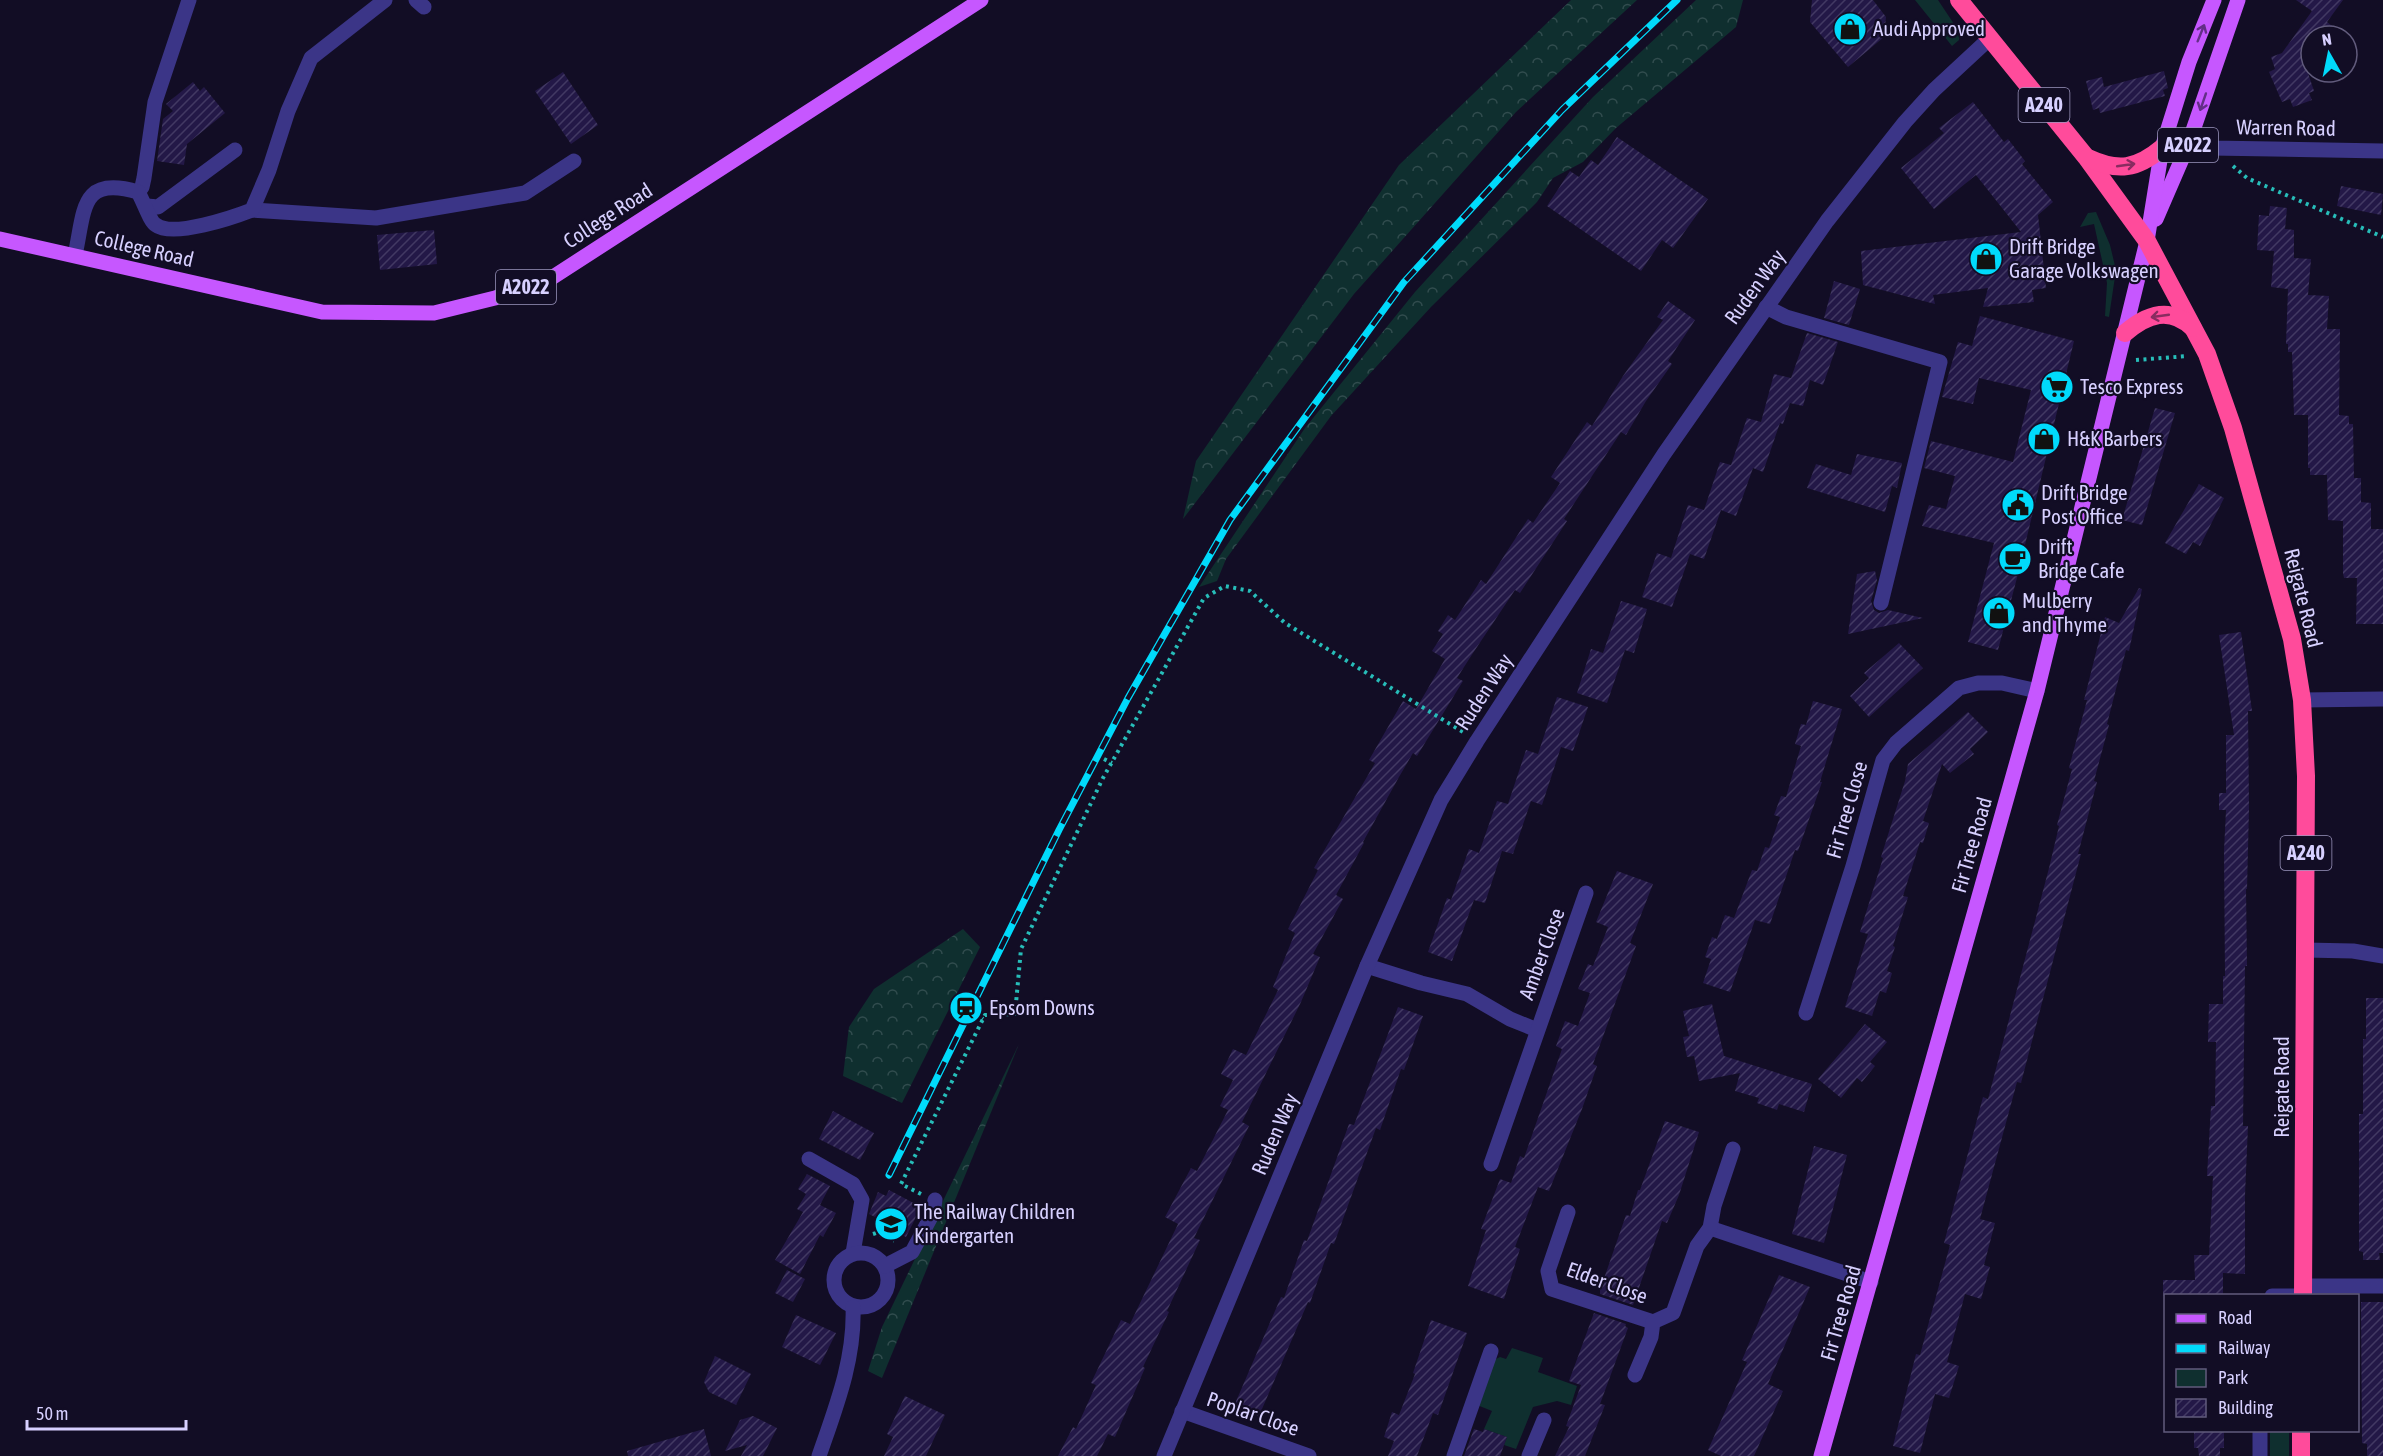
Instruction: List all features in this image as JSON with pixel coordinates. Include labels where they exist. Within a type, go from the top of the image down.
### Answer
[{"type":"highway","name":"Reigate Road","points":[[1959,0],[2086,157],[2147,241],[2207,354],[2233,428],[2277,581],[2292,639],[2302,700],[2306,776],[2301,1292]]},
{"type":"highway","points":[[2086,157],[2103,165],[2120,168],[2149,159],[2162,148]]},
{"type":"highway","points":[[2125,333],[2144,320],[2168,315],[2185,320],[2195,329]]},
{"type":"highway","points":[[2301,1432],[2301,1456]]},
{"type":"main road","name":"College Road","points":[[0,238],[322,312],[434,313],[495,298],[553,277],[981,0]]},
{"type":"main road","name":"Fir Tree Road","points":[[1821,1456],[1872,1282],[2037,691],[2147,241],[2162,148],[2189,62],[2214,0]]},
{"type":"main road","name":"Fir Tree Road","points":[[2147,241],[2188,145],[2238,0]]},
{"type":"street","points":[[138,192],[142,188],[144,178],[155,102],[189,0]]},
{"type":"street","points":[[252,210],[269,170],[288,111],[311,58],[385,0]]},
{"type":"street","name":"Ruden Way","points":[[1164,1456],[1367,966],[1442,800],[1477,741],[1664,454],[1827,221],[1905,122],[1989,39]]},
{"type":"street","name":"Warren Road","points":[[2188,145],[2211,148],[2383,151]]},
{"type":"street","points":[[147,206],[158,207],[236,150]]},
{"type":"street","points":[[75,255],[90,196],[99,188],[112,186],[138,192],[147,206],[150,219],[155,225],[164,229],[230,219],[252,210],[376,218],[525,193],[574,161]]},
{"type":"street","points":[[1766,307],[1786,317],[1940,362],[1881,603]]},
{"type":"street","name":"Fir Tree Close","points":[[1806,1013],[1853,866],[1883,760],[1896,743],[1959,688],[1978,683],[2002,683],[2037,691]]},
{"type":"street","points":[[2302,700],[2383,699]]},
{"type":"street","name":"Amber Close","points":[[1491,1164],[1586,893]]},
{"type":"street","points":[[2305,950],[2353,951],[2383,956]]},
{"type":"street","name":"Amber Close","points":[[1367,966],[1421,983],[1467,994],[1537,1030]]},
{"type":"street","name":"Elder Close","points":[[1568,1212],[1548,1271],[1552,1289],[1653,1322],[1673,1312],[1697,1246],[1710,1228],[1714,1206],[1733,1149]]},
{"type":"street","points":[[808,1159],[853,1184],[862,1200],[855,1248],[838,1263],[833,1283],[841,1299],[854,1306],[871,1305],[881,1299],[887,1286],[888,1277],[885,1266],[878,1258],[855,1248]]},
{"type":"street","points":[[885,1266],[912,1252],[933,1213],[934,1200]]},
{"type":"street","points":[[1710,1228],[1872,1282]]},
{"type":"street","points":[[2301,1292],[2383,1286]]},
{"type":"street","points":[[819,1456],[846,1374],[854,1329],[854,1306]]},
{"type":"street","name":"Elder Close","points":[[1635,1375],[1651,1337],[1653,1322]]},
{"type":"street","points":[[1454,1456],[1491,1351]]},
{"type":"street","name":"Poplar Close","points":[[1182,1411],[1309,1456]]},
{"type":"street","points":[[1529,1456],[1544,1420]]},
{"type":"street","points":[[2260,1432],[2260,1456]]},
{"type":"path","points":[[2211,148],[2247,178],[2383,237]]},
{"type":"path","points":[[2118,362],[2207,354]]},
{"type":"path","points":[[934,1200],[901,1184],[985,1016],[1015,1014],[1021,949],[1112,763],[1204,598],[1225,586],[1250,591],[1285,623],[1477,741]]},
{"type":"path","points":[[1104,759],[1112,763]]},
{"type":"path","points":[[976,1014],[983,1019]]},
{"type":"path","points":[[855,1248],[876,1233],[896,1242]]},
{"type":"green space","points":[[1571,0],[1637,0],[1516,112],[1354,294],[1183,519],[1196,461],[1399,165]]},
{"type":"green space","points":[[1696,0],[1743,0],[1736,27],[1616,128],[1583,162],[1553,178],[1537,202],[1431,307],[1331,416],[1226,559],[1217,581],[1199,587],[1305,428],[1415,292],[1593,97]]},
{"type":"green space","points":[[1915,0],[1938,0],[1960,33],[1959,40],[1952,46]]},
{"type":"green space","points":[[2096,212],[2110,245],[2116,270],[2109,317],[2105,316],[2107,283],[2094,224],[2080,227],[2088,213]]},
{"type":"green space","points":[[963,929],[980,947],[902,1103],[843,1076],[849,1027],[874,989]]},
{"type":"green space","points":[[1019,1044],[882,1378],[868,1371],[882,1327]]},
{"type":"green space","points":[[1512,1348],[1543,1358],[1538,1372],[1577,1386],[1571,1405],[1557,1401],[1533,1407],[1516,1449],[1504,1445],[1507,1437],[1484,1429],[1492,1411],[1477,1405],[1494,1360],[1500,1357],[1506,1359]]},
{"type":"green space","points":[[2270,1432],[2289,1432],[2289,1456],[2270,1456]]},
{"type":"building","name":"Audi Approved","points":[[1812,0],[1873,0],[1886,17],[1884,37],[1848,67],[1810,22]]},
{"type":"building","points":[[2296,0],[2343,0],[2327,22],[2330,24],[2303,24],[2312,11]]},
{"type":"building","points":[[2299,29],[2299,84],[2312,84],[2314,91],[2309,93],[2312,100],[2293,107],[2290,99],[2282,102],[2269,72],[2275,69],[2271,57],[2282,53]]},
{"type":"building","points":[[2164,71],[2168,88],[2163,90],[2165,96],[2100,113],[2099,108],[2093,110],[2086,81],[2102,77],[2104,87]]},
{"type":"building","points":[[563,72],[598,125],[571,144],[535,91]]},
{"type":"building","points":[[193,82],[200,91],[204,87],[225,113],[187,144],[184,165],[157,161],[163,119],[173,111],[166,104]]},
{"type":"building","points":[[1973,102],[2004,142],[2008,139],[2025,161],[2022,164],[2053,202],[2038,215],[2046,288],[2032,290],[2034,302],[1983,307],[1988,288],[1933,295],[1935,304],[1863,285],[1861,251],[2021,232],[1976,175],[1934,209],[1901,168],[1944,133],[1939,128]]},
{"type":"building","points":[[1617,137],[1708,199],[1673,248],[1662,240],[1641,271],[1547,206],[1570,171],[1579,177],[1591,160],[1598,165]]},
{"type":"building","points":[[2341,186],[2383,194],[2381,215],[2337,206]]},
{"type":"building","points":[[2270,206],[2287,208],[2285,229],[2294,230],[2294,258],[2311,259],[2308,295],[2329,296],[2327,329],[2340,329],[2339,415],[2349,416],[2349,424],[2353,424],[2354,478],[2361,478],[2361,502],[2371,503],[2371,529],[2383,529],[2383,624],[2356,624],[2357,578],[2344,578],[2343,521],[2328,520],[2327,475],[2310,475],[2310,468],[2308,468],[2308,415],[2294,415],[2292,352],[2288,352],[2288,344],[2286,344],[2288,289],[2271,287],[2274,251],[2257,250],[2259,215],[2269,216]]},
{"type":"building","points":[[434,230],[437,264],[380,270],[377,235]]},
{"type":"building","points":[[1834,281],[1860,289],[1849,325],[1824,318]]},
{"type":"building","points":[[1668,301],[1695,320],[1668,361],[1672,364],[1626,435],[1621,432],[1564,519],[1567,521],[1520,593],[1515,590],[1457,678],[1463,681],[1417,756],[1413,753],[1336,895],[1343,899],[1313,954],[1320,957],[1301,1002],[1242,1122],[1249,1126],[1194,1238],[1200,1240],[1167,1311],[1169,1312],[1143,1367],[1145,1368],[1115,1437],[1108,1434],[1097,1456],[1058,1456],[1073,1427],[1076,1429],[1096,1385],[1091,1383],[1121,1320],[1130,1324],[1178,1224],[1165,1217],[1191,1168],[1197,1171],[1228,1110],[1220,1106],[1233,1080],[1221,1074],[1233,1049],[1246,1055],[1278,990],[1273,987],[1295,933],[1288,929],[1318,870],[1314,868],[1375,763],[1369,760],[1403,701],[1416,709],[1445,659],[1432,651],[1443,634],[1438,631],[1448,615],[1455,620],[1481,580],[1486,584],[1528,519],[1533,523],[1560,483],[1551,477],[1587,422],[1592,426],[1623,376],[1663,320],[1657,317]]},
{"type":"building","points":[[1980,316],[2074,341],[1998,650],[1968,642],[1994,543],[1922,526],[1929,505],[1946,509],[1955,476],[1924,468],[1931,441],[2013,462],[2031,390],[1979,378],[1973,404],[1942,397],[1958,342],[1972,346]]},
{"type":"building","points":[[1807,333],[1838,342],[1823,385],[1810,380],[1803,406],[1790,403],[1783,424],[1780,423],[1763,472],[1753,468],[1736,516],[1721,510],[1704,559],[1690,554],[1672,607],[1642,597],[1657,553],[1671,558],[1688,505],[1704,510],[1720,462],[1731,465],[1747,418],[1761,422],[1774,374],[1791,378]]},
{"type":"building","points":[[2155,408],[2175,413],[2142,525],[2122,520]]},
{"type":"building","points":[[1857,454],[1902,463],[1897,488],[1892,486],[1885,512],[1807,488],[1816,464],[1851,475]]},
{"type":"building","points":[[2199,484],[2224,498],[2200,546],[2193,542],[2186,554],[2165,543]]},
{"type":"building","points":[[1875,571],[1877,580],[1871,601],[1874,610],[1879,613],[1888,610],[1923,618],[1848,634],[1857,574]]},
{"type":"building","points":[[2139,588],[2142,589],[2129,651],[2126,650],[2107,724],[2109,725],[2094,781],[2097,782],[2078,854],[2081,854],[2021,1083],[2017,1082],[1980,1219],[1995,1223],[1984,1265],[1990,1267],[1981,1299],[1965,1294],[1947,1362],[1959,1366],[1949,1398],[1935,1394],[1920,1453],[1893,1446],[1916,1354],[1920,1355],[1950,1245],[1944,1243],[1983,1097],[1988,1099],[2049,868],[2059,826],[2057,825],[2072,769],[2069,768],[2087,700],[2084,700],[2105,617],[2119,623]]},
{"type":"building","points":[[1621,601],[1647,609],[1634,653],[1625,650],[1607,703],[1577,693],[1591,649],[1603,653]]},
{"type":"building","points":[[2241,632],[2252,711],[2248,711],[2249,809],[2243,1126],[2248,1126],[2245,1274],[2223,1273],[2223,1294],[2164,1294],[2163,1296],[2163,1280],[2195,1280],[2194,1255],[2209,1255],[2213,1176],[2207,1176],[2211,1106],[2215,1106],[2216,1042],[2208,1042],[2209,1004],[2223,1004],[2223,976],[2225,976],[2226,810],[2219,810],[2219,793],[2226,793],[2226,735],[2234,735],[2219,635]]},
{"type":"building","points":[[1899,643],[1923,668],[1869,717],[1850,696],[1869,678],[1864,673]]},
{"type":"building","points":[[1557,697],[1588,707],[1573,751],[1561,747],[1542,805],[1531,801],[1513,854],[1502,851],[1485,903],[1474,900],[1452,961],[1428,952],[1447,898],[1451,900],[1469,849],[1479,853],[1497,801],[1508,804],[1526,750],[1538,754]]},
{"type":"building","points":[[1813,701],[1842,709],[1820,782],[1822,782],[1798,851],[1795,850],[1770,924],[1755,920],[1730,992],[1703,983],[1711,959],[1705,957],[1712,937],[1717,939],[1725,915],[1734,918],[1752,870],[1757,871],[1765,847],[1769,848],[1780,817],[1774,815],[1781,796],[1786,797],[1801,746],[1795,744],[1801,724],[1806,725]]},
{"type":"building","points":[[1968,712],[1988,732],[1970,749],[1974,754],[1950,773],[1942,764],[1923,821],[1929,823],[1923,843],[1920,842],[1903,896],[1908,897],[1887,971],[1892,973],[1886,993],[1880,991],[1872,1016],[1845,1007],[1868,934],[1860,932],[1908,764]]},
{"type":"building","points":[[1617,871],[1653,884],[1630,943],[1636,946],[1593,1064],[1597,1066],[1582,1109],[1549,1191],[1538,1187],[1515,1247],[1520,1249],[1504,1299],[1468,1286],[1486,1230],[1481,1229],[1500,1179],[1511,1183],[1520,1156],[1524,1158],[1562,1049],[1556,1046],[1565,1021],[1578,1026],[1590,993],[1578,989],[1588,964],[1593,966],[1608,927],[1596,922]]},
{"type":"building","points":[[2366,998],[2383,998],[2383,1253],[2379,1253],[2380,1260],[2363,1260],[2363,1252],[2359,1251],[2359,1114],[2363,1114],[2363,1039],[2366,1039]]},
{"type":"building","points":[[1712,1004],[1724,1056],[1812,1084],[1804,1112],[1779,1104],[1777,1110],[1757,1103],[1759,1098],[1735,1091],[1740,1073],[1699,1081],[1694,1056],[1687,1057],[1683,1037],[1689,1036],[1683,1011]]},
{"type":"building","points":[[1398,1007],[1423,1016],[1404,1070],[1401,1069],[1380,1130],[1376,1128],[1310,1303],[1308,1302],[1259,1416],[1234,1406],[1281,1297],[1284,1298],[1349,1124],[1354,1125]]},
{"type":"building","points":[[1865,1024],[1887,1042],[1870,1062],[1875,1066],[1862,1082],[1857,1078],[1841,1098],[1818,1079]]},
{"type":"building","points":[[833,1111],[874,1133],[860,1160],[819,1139]]},
{"type":"building","points":[[1665,1121],[1699,1132],[1679,1195],[1667,1223],[1662,1221],[1633,1305],[1600,1294],[1600,1290],[1626,1215],[1630,1216]]},
{"type":"building","points":[[1814,1146],[1847,1155],[1824,1243],[1792,1234]]},
{"type":"building","points":[[807,1174],[830,1186],[820,1205],[836,1213],[823,1237],[820,1235],[800,1274],[775,1260],[803,1212],[797,1209],[806,1194],[798,1189]]},
{"type":"building","points":[[889,1190],[921,1207],[906,1237],[875,1221],[877,1218],[869,1214],[878,1192],[886,1196]]},
{"type":"building","points":[[787,1270],[805,1279],[793,1302],[775,1293]]},
{"type":"building","points":[[1779,1275],[1810,1287],[1768,1384],[1783,1391],[1754,1456],[1721,1456],[1708,1450],[1747,1362],[1742,1360]]},
{"type":"building","points":[[2361,1302],[2383,1302],[2383,1456],[2367,1456],[2367,1444],[2362,1443]]},
{"type":"building","points":[[1594,1313],[1626,1324],[1628,1328],[1600,1404],[1605,1405],[1585,1456],[1555,1456],[1569,1427],[1566,1426],[1581,1385],[1569,1381]]},
{"type":"building","points":[[796,1315],[836,1333],[820,1365],[782,1347]]},
{"type":"building","points":[[1431,1320],[1467,1333],[1438,1415],[1433,1413],[1417,1456],[1388,1456],[1394,1441],[1384,1437],[1392,1412],[1399,1415],[1415,1374],[1413,1373]]},
{"type":"building","points":[[715,1356],[751,1374],[736,1405],[709,1392],[704,1382]]},
{"type":"building","points":[[905,1396],[945,1415],[926,1456],[884,1456],[893,1437],[887,1434]]},
{"type":"building","points":[[753,1416],[777,1428],[763,1456],[741,1456],[747,1445],[725,1451],[740,1420]]},
{"type":"building","points":[[704,1429],[711,1456],[628,1456],[627,1451]]},
{"type":"building","points":[[1474,1429],[1483,1432],[1484,1429],[1507,1437],[1500,1456],[1464,1456]]},
{"type":"building","points":[[2194,1432],[2224,1432],[2224,1448],[2220,1448],[2220,1456],[2199,1456],[2198,1448],[2194,1448]]},
{"type":"railway","points":[[889,1175],[1059,830],[1128,698],[1230,520],[1404,282],[1562,110],[1677,0]]},
{"type":"place","name":"Audi Approved","points":[[1850,29]]},
{"type":"place","name":"Drift Bridge Garage Volkswagen","points":[[1986,259]]},
{"type":"place","name":"Tesco Express","points":[[2057,387]]},
{"type":"place","name":"H&K Barbers","points":[[2044,439]]},
{"type":"place","name":"Drift Bridge Post Office","points":[[2018,505]]},
{"type":"place","name":"Drift Bridge Cafe","points":[[2015,559]]},
{"type":"place","name":"Mulberry and Thyme","points":[[1999,613]]},
{"type":"place","name":"Epsom Downs","points":[[966,1008]]},
{"type":"place","name":"The Railway Children Kindergarten","points":[[891,1224]]}]
